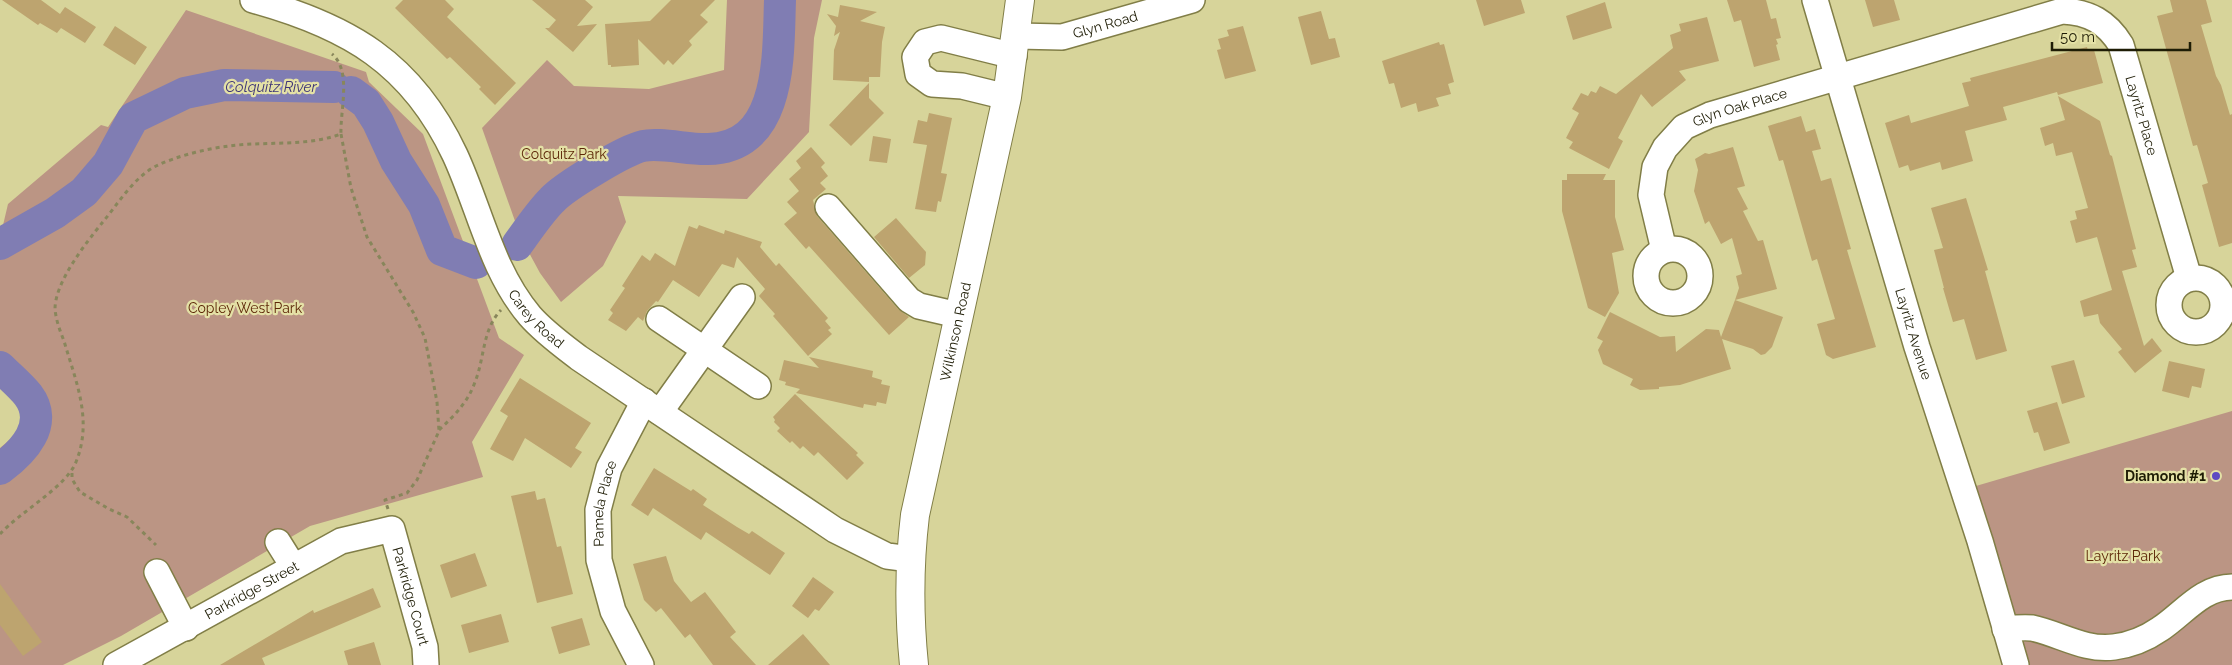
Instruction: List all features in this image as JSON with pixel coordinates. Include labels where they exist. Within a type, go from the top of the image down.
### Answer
[{"type":"main road","name":"Wilkinson Road","points":[[914,665],[910,611],[910,559],[915,514],[1007,97],[1020,0]]},
{"type":"street","name":"Carey Road","points":[[253,0],[299,6],[371,49],[392,66],[410,86],[444,134],[452,149],[488,242],[502,272],[530,315],[555,340],[835,530],[887,556],[910,559]]},
{"type":"street","name":"Glyn Road","points":[[1007,97],[962,86],[932,84],[918,74],[915,57],[925,42],[941,38],[1015,46],[1062,37],[1192,0]]},
{"type":"street","name":"Layritz Avenue","points":[[1815,0],[1917,347],[1980,541],[2016,665]]},
{"type":"street","name":"Layritz Place","points":[[1838,76],[2062,10],[2080,11],[2097,19],[2113,32],[2121,45],[2189,278]]},
{"type":"street","name":"Glyn Oak Place","points":[[1664,250],[1651,195],[1655,168],[1665,148],[1684,128],[1710,115],[1838,76]]},
{"type":"street","points":[[828,206],[910,300],[919,306],[958,315]]},
{"type":"street","points":[[2189,278],[2202,278],[2214,283],[2228,305],[2220,320],[2208,330],[2193,332],[2179,327],[2170,315],[2169,300],[2176,286],[2189,278]]},
{"type":"street","name":"Pamela Place","points":[[641,665],[611,603],[599,560],[598,510],[609,468],[652,406],[706,350],[742,297]]},
{"type":"street","points":[[659,318],[758,386]]},
{"type":"street","name":"Parkridge Street","points":[[116,665],[186,628],[292,566],[341,542],[392,528]]},
{"type":"street","name":"Parkridge Court","points":[[392,528],[425,647],[426,665]]},
{"type":"street","points":[[278,542],[292,566]]},
{"type":"street","points":[[157,572],[186,628]]},
{"type":"street","points":[[2005,629],[2030,628],[2086,646],[2114,647],[2143,639],[2162,628],[2186,606],[2204,595],[2225,587],[2232,588]]},
{"type":"path","points":[[337,58],[342,75],[341,134],[351,188],[367,237],[413,312],[425,338],[434,383],[439,431]]},
{"type":"path","points":[[156,545],[127,517],[80,492],[72,480],[72,472],[82,444],[84,409],[81,391],[57,320],[55,307],[65,278],[85,244],[141,177],[162,164],[229,146],[319,140],[341,134]]},
{"type":"path","points":[[392,528],[385,500],[407,493],[428,459],[439,431],[459,412],[467,400],[480,366],[485,336],[498,313],[516,296]]},
{"type":"path","points":[[0,534],[72,472]]},
{"type":"green space","name":"Colquitz Park","points":[[727,0],[822,0],[814,38],[809,132],[747,199],[618,196],[626,222],[603,266],[561,302],[540,273],[521,238],[482,128],[547,60],[574,86],[649,89],[724,70]]},
{"type":"green space","name":"Copley West Park","points":[[186,10],[366,72],[369,82],[423,134],[499,338],[524,355],[472,442],[483,477],[310,526],[121,636],[63,665],[0,665],[0,448],[20,431],[28,416],[26,404],[0,372],[0,238],[8,204],[101,125],[108,127]]},
{"type":"green space","name":"Layritz Park","points":[[2232,411],[2232,665],[2002,665],[1952,493]]},
{"type":"building","points":[[2,0],[41,0],[60,14],[65,7],[96,27],[85,43],[61,28],[57,33],[40,23],[38,25]]},
{"type":"building","points":[[403,0],[445,0],[454,9],[447,17],[516,83],[495,105],[479,89],[481,87],[450,57],[447,59],[395,8]]},
{"type":"building","points":[[532,0],[585,0],[593,7],[577,26],[597,24],[573,52],[545,28],[549,28],[556,20]]},
{"type":"building","points":[[671,0],[715,0],[700,15],[708,22],[689,41],[692,45],[673,65],[668,60],[664,65],[638,39],[639,65],[611,67],[611,65],[608,65],[605,24],[650,21]]},
{"type":"building","points":[[1476,0],[1521,0],[1525,13],[1484,26]]},
{"type":"building","points":[[1727,0],[1766,0],[1771,19],[1776,18],[1781,38],[1776,39],[1780,60],[1754,67],[1741,20],[1734,22]]},
{"type":"building","points":[[1865,0],[1894,0],[1900,20],[1873,27]]},
{"type":"building","points":[[2170,0],[2206,0],[2212,22],[2201,25],[2216,76],[2221,85],[2230,115],[2232,114],[2232,243],[2219,247],[2202,185],[2208,183],[2197,145],[2193,146],[2157,16],[2173,12]]},
{"type":"building","points":[[1605,2],[1612,28],[1573,40],[1566,16]]},
{"type":"building","points":[[840,5],[877,12],[860,21],[885,27],[880,77],[869,77],[869,82],[833,80],[834,50],[840,32],[834,36],[836,26],[827,14],[838,17]]},
{"type":"building","points":[[1321,11],[1329,39],[1335,38],[1340,57],[1311,65],[1298,17]]},
{"type":"building","points":[[1707,17],[1719,61],[1679,71],[1686,80],[1652,107],[1641,94],[1618,138],[1623,141],[1609,169],[1569,148],[1573,142],[1566,138],[1579,113],[1572,109],[1581,93],[1588,96],[1591,91],[1596,93],[1600,86],[1616,94],[1673,48],[1670,35],[1681,31],[1679,24]]},
{"type":"building","points":[[115,26],[147,47],[135,65],[103,45]]},
{"type":"building","points":[[1243,26],[1256,71],[1225,79],[1217,50],[1221,49],[1218,39],[1229,36],[1227,30]]},
{"type":"building","points":[[1439,42],[1440,45],[1444,44],[1454,82],[1448,84],[1451,94],[1436,98],[1439,106],[1418,112],[1416,103],[1401,108],[1394,83],[1389,84],[1382,61]]},
{"type":"building","points":[[2087,47],[2088,51],[2094,50],[2103,83],[2058,95],[2057,92],[2003,107],[2007,120],[1965,131],[1973,161],[1942,170],[1940,162],[1910,171],[1908,165],[1899,168],[1885,123],[1909,115],[1911,123],[1969,106],[1962,83],[1971,81],[1970,78]]},
{"type":"building","points":[[869,83],[869,98],[884,113],[851,146],[829,125]]},
{"type":"building","points":[[2058,96],[2100,121],[2110,155],[2112,156],[2136,249],[2132,250],[2137,267],[2122,271],[2144,346],[2152,338],[2162,351],[2135,373],[2118,352],[2122,349],[2100,323],[2098,314],[2084,317],[2080,301],[2112,290],[2097,237],[2076,243],[2070,221],[2077,219],[2075,211],[2088,208],[2072,152],[2056,156],[2053,143],[2045,146],[2040,128],[2065,120]]},
{"type":"building","points":[[929,113],[952,118],[941,173],[947,174],[941,202],[938,201],[936,212],[915,209],[927,145],[913,143],[918,120],[927,122]]},
{"type":"building","points":[[1801,116],[1806,132],[1815,129],[1821,149],[1812,151],[1821,181],[1831,178],[1851,249],[1847,250],[1876,347],[1833,359],[1826,355],[1817,324],[1835,319],[1817,259],[1812,261],[1783,160],[1779,161],[1768,126]]},
{"type":"building","points":[[873,136],[891,139],[887,163],[869,161]]},
{"type":"building","points":[[811,147],[825,163],[821,167],[828,176],[820,183],[826,189],[813,200],[817,216],[898,309],[909,317],[889,335],[809,246],[806,249],[784,224],[797,213],[787,202],[799,191],[789,179],[801,168],[796,161]]},
{"type":"building","points":[[1733,147],[1745,186],[1737,188],[1748,209],[1743,211],[1758,241],[1763,240],[1777,289],[1735,300],[1739,288],[1736,276],[1742,274],[1732,238],[1721,244],[1709,221],[1705,224],[1694,191],[1698,170],[1695,159],[1705,153],[1709,154]]},
{"type":"building","points":[[1567,174],[1606,174],[1603,180],[1615,180],[1615,217],[1624,250],[1612,253],[1619,293],[1605,317],[1588,308],[1562,211],[1562,180],[1567,180]]},
{"type":"building","points":[[1966,198],[1988,270],[1985,271],[2007,351],[1976,360],[1964,319],[1953,322],[1934,250],[1943,248],[1931,208]]},
{"type":"building","points":[[896,218],[926,252],[925,265],[909,278],[874,237]]},
{"type":"building","points":[[699,225],[724,234],[725,230],[762,242],[760,247],[776,266],[779,263],[828,318],[825,321],[831,328],[828,330],[832,334],[808,356],[773,316],[775,314],[759,296],[765,289],[737,257],[734,268],[722,264],[699,297],[673,280],[658,302],[656,301],[647,311],[643,321],[638,317],[626,331],[608,320],[613,313],[610,310],[625,288],[622,286],[642,255],[650,261],[655,253],[675,266],[689,226],[697,229]]},
{"type":"building","points":[[1735,300],[1783,317],[1772,347],[1765,354],[1761,355],[1753,349],[1722,339],[1731,369],[1680,385],[1659,387],[1659,389],[1640,390],[1630,385],[1633,379],[1603,364],[1598,350],[1603,341],[1597,338],[1610,312],[1660,337],[1675,336],[1676,352],[1706,329],[1719,330],[1721,337]]},
{"type":"building","points":[[809,357],[873,371],[872,377],[882,380],[881,384],[890,386],[886,404],[877,402],[876,406],[864,404],[863,408],[796,393],[800,389],[785,385],[786,382],[779,380],[784,360],[819,368]]},
{"type":"building","points":[[2074,360],[2085,397],[2062,404],[2051,366]]},
{"type":"building","points":[[2169,361],[2205,369],[2201,388],[2192,386],[2189,398],[2162,391]]},
{"type":"building","points":[[520,378],[591,423],[575,448],[582,452],[571,468],[525,438],[513,461],[490,449],[508,416],[500,411]]},
{"type":"building","points":[[795,394],[858,453],[856,455],[864,463],[847,480],[818,452],[814,456],[803,446],[800,449],[777,431],[780,428],[774,422],[773,417]]},
{"type":"building","points":[[2057,402],[2070,443],[2044,451],[2038,432],[2034,433],[2027,411]]},
{"type":"building","points":[[654,468],[691,491],[693,489],[707,499],[703,505],[749,534],[752,531],[785,553],[770,575],[706,532],[701,540],[653,508],[648,516],[631,505]]},
{"type":"building","points":[[535,491],[537,500],[545,498],[557,547],[561,546],[573,594],[537,603],[511,496]]},
{"type":"building","points":[[475,553],[487,586],[451,598],[440,565]]},
{"type":"building","points":[[666,556],[674,581],[691,602],[705,592],[736,632],[730,637],[756,665],[713,665],[690,634],[685,638],[661,608],[656,612],[644,600],[633,564]]},
{"type":"building","points":[[813,577],[834,592],[819,611],[815,609],[808,618],[792,606]]},
{"type":"building","points":[[0,584],[42,642],[23,656],[0,625]]},
{"type":"building","points":[[373,588],[381,607],[262,658],[265,665],[220,665],[313,610],[314,613]]},
{"type":"building","points":[[501,614],[509,642],[469,653],[461,625]]},
{"type":"building","points":[[582,618],[590,645],[559,654],[551,627]]},
{"type":"building","points":[[803,634],[830,665],[768,665]]},
{"type":"building","points":[[374,642],[381,665],[348,665],[344,651]]},
{"type":"waterway","name":"Colquitz River","points":[[517,245],[552,200],[582,178],[623,154],[650,145],[708,149],[733,144],[751,133],[763,115],[771,94],[776,70],[780,0]]},
{"type":"waterway","name":"Colquitz River","points":[[0,244],[55,213],[84,192],[108,164],[133,118],[185,93],[224,85],[334,87]]},
{"type":"waterway","name":"Colquitz River","points":[[351,92],[366,103],[378,122],[396,161],[424,205],[442,250],[476,263]]},
{"type":"waterway","name":"Colquitz River","points":[[0,367],[28,395],[34,406],[36,416],[35,427],[25,446],[0,469]]},
{"type":"place","name":"Diamond #1","points":[[2216,476]]}]
